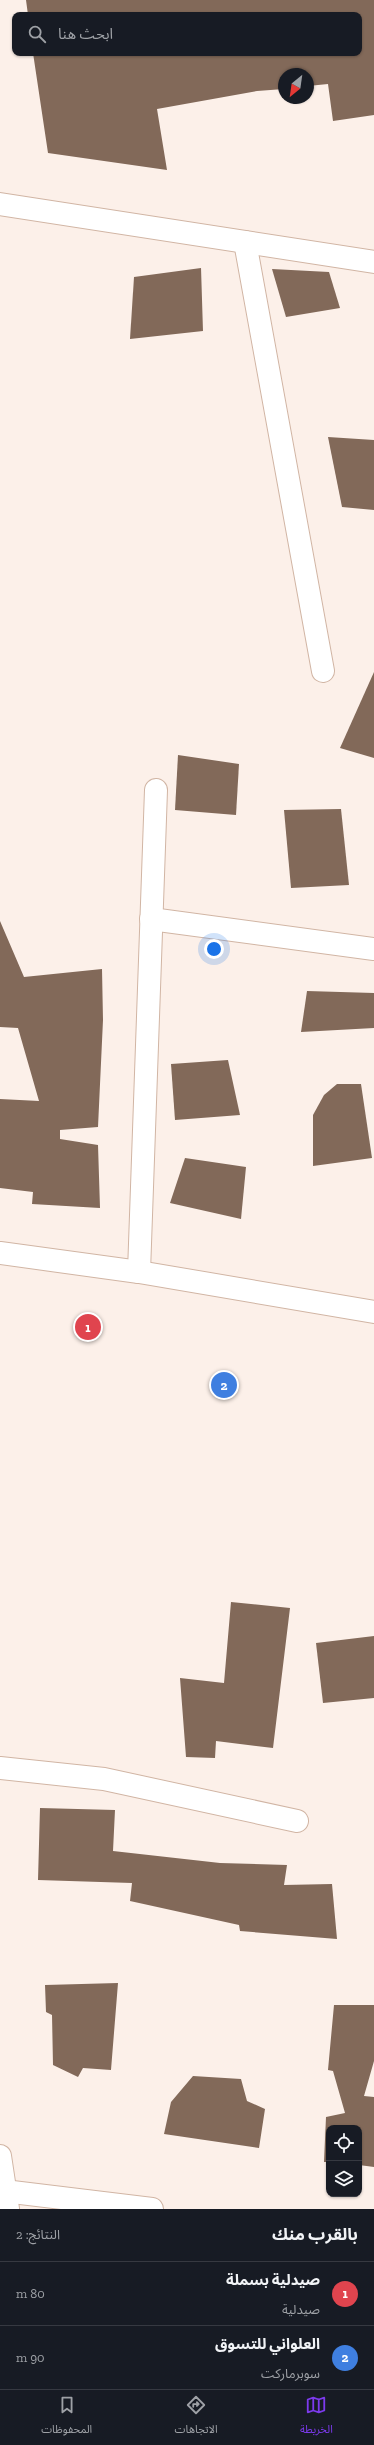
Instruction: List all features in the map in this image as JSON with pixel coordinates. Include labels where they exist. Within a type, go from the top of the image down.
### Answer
[{"type":"street","points":[[0,204],[374,262]]},
{"type":"street","points":[[245,242],[324,671]]},
{"type":"street","points":[[139,1272],[156,790]]},
{"type":"street","points":[[151,919],[374,949]]},
{"type":"street","points":[[0,1253],[139,1272],[238,1291],[374,1312]]},
{"type":"street","points":[[0,1768],[104,1779],[297,1821]]},
{"type":"street","points":[[0,2156],[6,2200],[152,2209]]},
{"type":"building","points":[[26,0],[374,0],[374,115],[333,121],[328,84],[314,85],[314,68],[278,68],[278,89],[257,91],[157,109],[167,170],[48,153],[33,56],[362,56],[362,12],[28,12]]},
{"type":"building","points":[[201,268],[203,331],[130,339],[134,277]]},
{"type":"building","points":[[272,269],[329,272],[340,308],[286,317]]},
{"type":"building","points":[[328,437],[374,440],[374,510],[342,507]]},
{"type":"building","points":[[374,672],[374,758],[340,748]]},
{"type":"building","points":[[178,755],[239,764],[236,815],[175,810]]},
{"type":"building","points":[[341,809],[349,885],[291,888],[284,810]]},
{"type":"building","points":[[0,921],[24,977],[102,969],[103,1020],[98,1127],[60,1130],[60,1139],[98,1145],[100,1208],[32,1204],[33,1192],[0,1188],[0,1099],[39,1101],[18,1028],[0,1027]]},
{"type":"building","points":[[307,991],[374,993],[374,1028],[301,1032]]},
{"type":"building","points":[[228,1060],[240,1115],[175,1120],[171,1064]]},
{"type":"building","points":[[337,1084],[361,1084],[372,1158],[313,1166],[313,1115],[324,1095]]},
{"type":"building","points":[[185,1158],[246,1167],[241,1219],[170,1203]]},
{"type":"building","points":[[231,1602],[290,1608],[273,1748],[216,1741],[215,1758],[186,1757],[180,1678],[224,1683]]},
{"type":"building","points":[[374,1636],[374,1698],[323,1703],[316,1643]]},
{"type":"building","points":[[40,1808],[115,1810],[113,1851],[220,1863],[287,1865],[284,1885],[332,1884],[337,1939],[240,1931],[239,1925],[130,1901],[132,1883],[38,1880]]},
{"type":"building","points":[[118,1983],[111,2070],[83,2068],[78,2077],[53,2065],[52,2015],[46,2012],[45,1985]]},
{"type":"building","points":[[334,2005],[374,2005],[374,2061],[364,2096],[374,2097],[374,2167],[362,2165],[362,2125],[326,2125],[326,2162],[324,2162],[326,2117],[345,2113],[333,2071],[328,2070]]},
{"type":"building","points":[[193,2076],[241,2079],[247,2101],[265,2109],[259,2148],[164,2134],[171,2102]]},
{"type":"place","name":"صيدلية بسملة","points":[[88,1327]]},
{"type":"place","name":"العلواني للتسوق","points":[[224,1385]]}]
